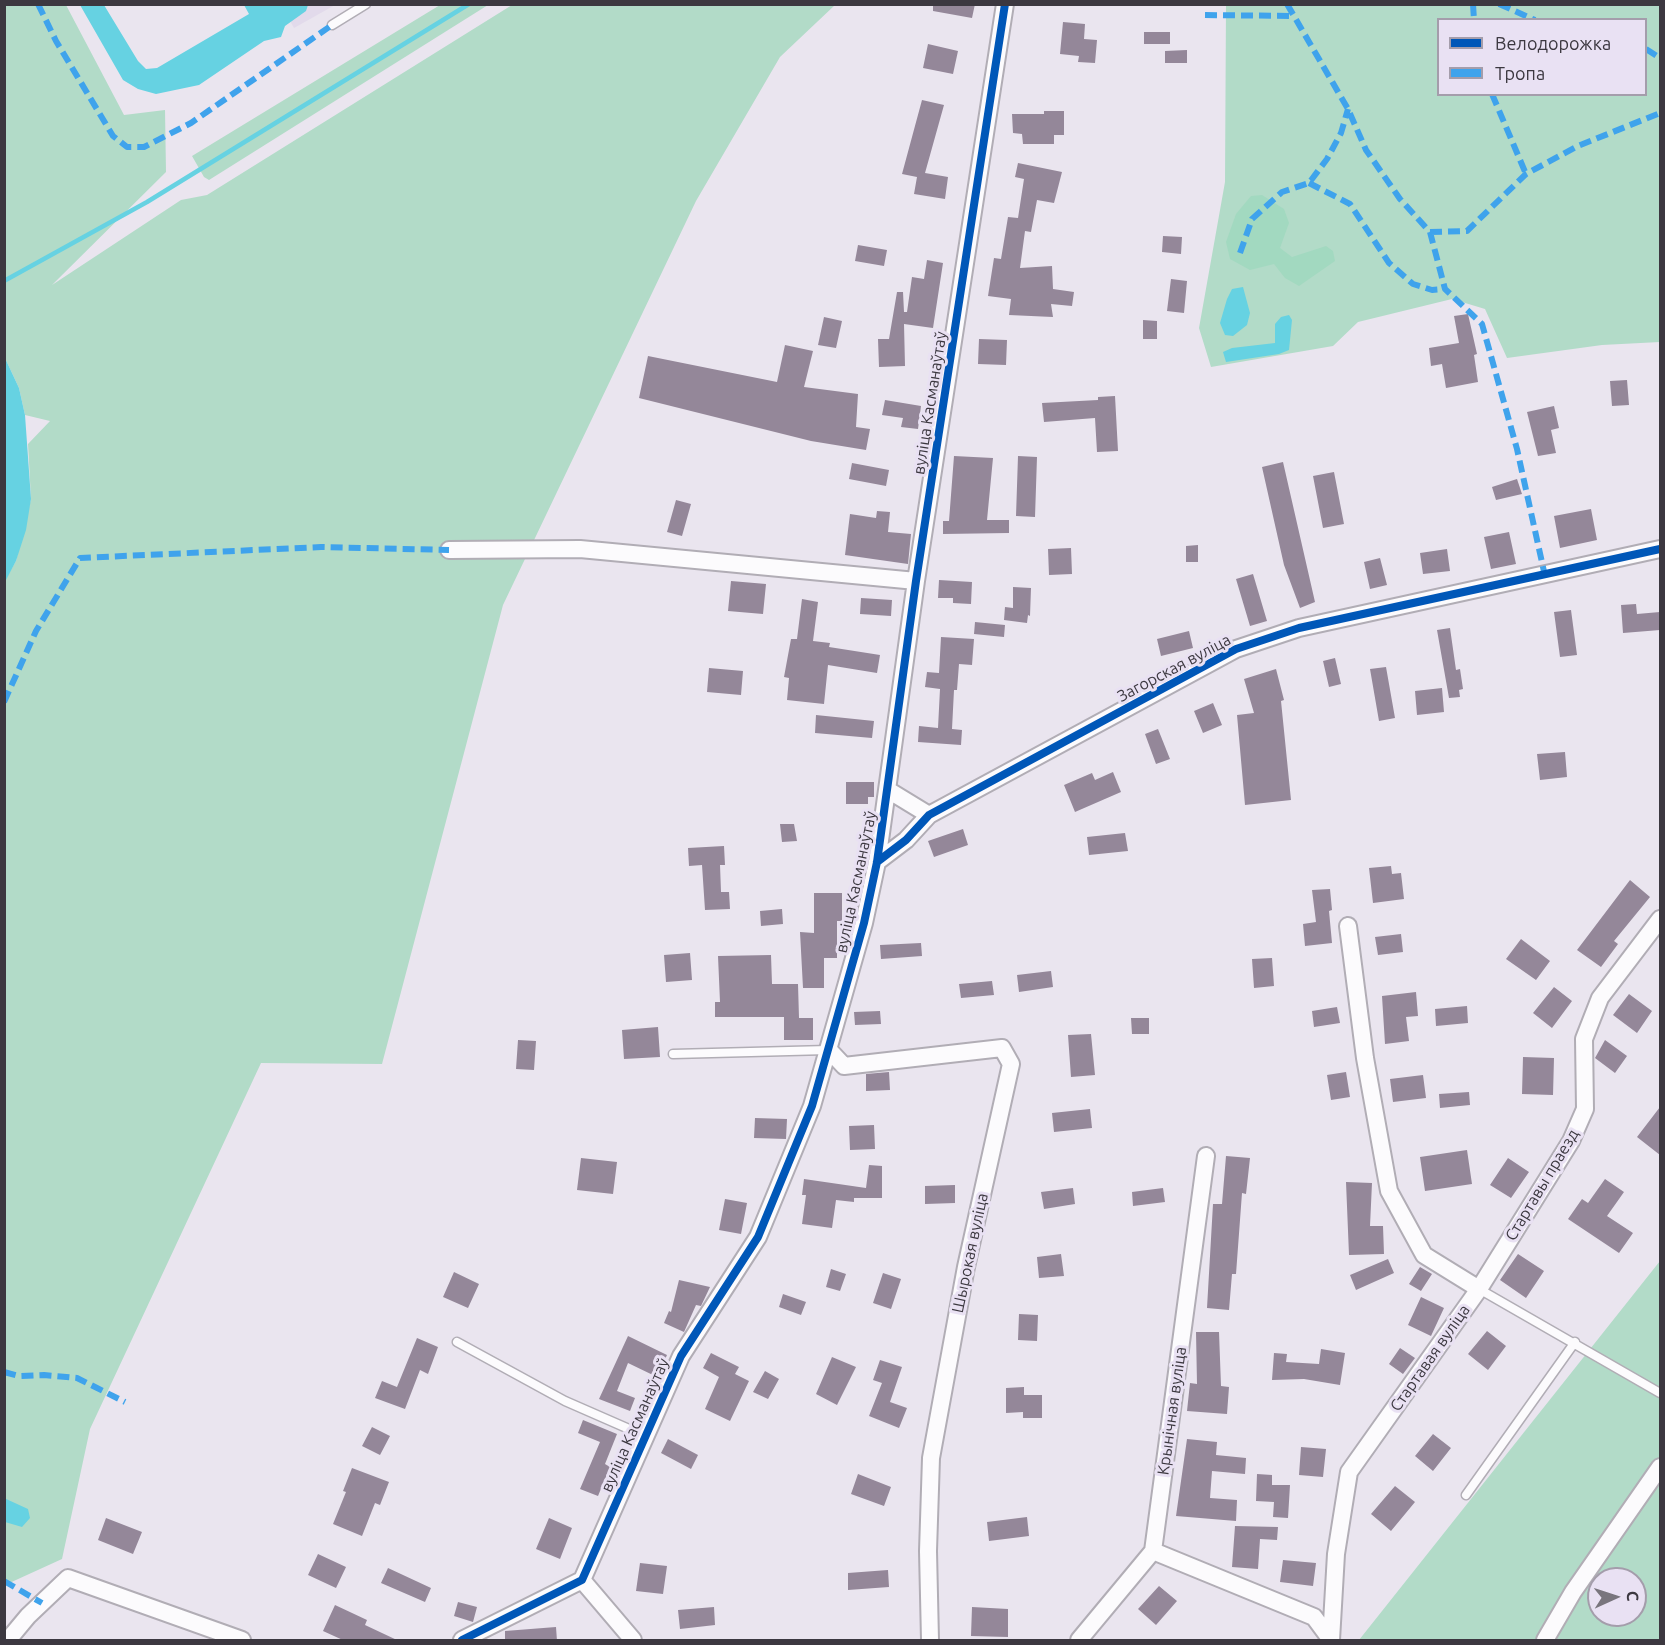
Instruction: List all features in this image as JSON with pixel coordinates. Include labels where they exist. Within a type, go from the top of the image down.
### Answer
[{"type":"street","name":"вуліца Касманаўтаў","points":[[582,1580],[681,1356],[758,1237],[812,1106],[864,923],[877,862],[916,582],[1005,4]]},
{"type":"street","points":[[449,550],[580,549],[916,582]]},
{"type":"street","name":"Загорская вуліца","points":[[877,862],[906,840],[929,815],[1236,649],[1299,628],[1660,549]]},
{"type":"street","points":[[888,790],[929,815]]},
{"type":"street","name":"Стартавы праезд","points":[[1479,1289],[1571,1141],[1585,1109],[1584,1040],[1600,998],[1660,919]]},
{"type":"street","name":"Стартавая вуліца","points":[[1331,1641],[1336,1554],[1349,1472],[1479,1289],[1424,1255],[1389,1191],[1365,1058],[1348,926]]},
{"type":"street","name":"Шырокая вуліца","points":[[829,1050],[844,1066],[1002,1048],[1011,1064],[966,1267],[931,1458],[928,1551],[930,1641]]},
{"type":"street","name":"Крынічная вуліца","points":[[1153,1551],[1206,1156]]},
{"type":"street","points":[[1545,1641],[1573,1592],[1660,1467]]},
{"type":"street","points":[[1079,1641],[1153,1551]]},
{"type":"street","name":"Стартавая вуліца","points":[[1153,1551],[1314,1617],[1331,1641]]},
{"type":"street","points":[[8,1641],[28,1616],[68,1578],[242,1641]]},
{"type":"street","points":[[462,1641],[582,1580],[633,1641]]},
{"type":"lane","points":[[332,26],[366,4]]},
{"type":"lane","points":[[673,1054],[829,1050]]},
{"type":"lane","points":[[1479,1289],[1575,1342],[1660,1393]]},
{"type":"lane","name":"вуліца Касманаўтаў","points":[[457,1342],[565,1401],[645,1436]]},
{"type":"lane","points":[[1466,1495],[1575,1342]]},
{"type":"shaded area","points":[[281,5],[335,5],[294,28]]},
{"type":"green space","points":[[5,5],[66,5],[124,115],[165,110],[166,172],[52,285],[181,200],[207,195],[512,5],[835,5],[780,57],[696,201],[503,605],[382,1064],[261,1063],[90,1429],[62,1559],[5,1585],[4,582],[16,561],[31,499],[28,444],[50,421],[25,415],[19,388],[5,358]]},
{"type":"green space","points":[[440,5],[488,5],[209,180],[204,177],[192,156]]},
{"type":"green space","points":[[1226,5],[1660,5],[1660,342],[1602,345],[1507,358],[1485,309],[1452,299],[1358,322],[1333,346],[1211,367],[1199,328],[1225,182]]},
{"type":"green space","points":[[1262,195],[1284,209],[1289,223],[1280,248],[1292,257],[1326,246],[1333,251],[1335,261],[1299,286],[1285,278],[1274,264],[1250,270],[1230,259],[1226,242],[1236,214],[1251,196]]},
{"type":"green space","points":[[1660,1261],[1660,1640],[1359,1640]]},
{"type":"water","points":[[80,5],[104,5],[138,61],[146,69],[157,68],[249,14],[244,5],[308,5],[306,11],[285,26],[281,37],[264,41],[199,85],[156,94],[138,89],[123,80]]},
{"type":"water","points":[[1243,287],[1250,313],[1247,325],[1233,336],[1225,335],[1220,323],[1227,299],[1232,289]]},
{"type":"water","points":[[1289,315],[1292,320],[1289,350],[1279,354],[1226,362],[1223,352],[1232,348],[1275,343],[1275,324],[1281,317]]},
{"type":"water","points":[[5,358],[19,388],[25,415],[31,499],[26,530],[16,561],[5,582]]},
{"type":"water","points":[[4,1498],[28,1509],[30,1518],[22,1527],[5,1522]]},
{"type":"building","points":[[933,4],[975,4],[972,18],[933,11]]},
{"type":"building","points":[[1063,22],[1085,24],[1084,39],[1097,40],[1095,63],[1078,62],[1079,56],[1060,54]]},
{"type":"building","points":[[1144,32],[1170,32],[1170,44],[1144,44]]},
{"type":"building","points":[[928,44],[958,51],[953,74],[923,68]]},
{"type":"building","points":[[1187,50],[1187,63],[1165,63],[1165,51]]},
{"type":"building","points":[[922,100],[944,105],[925,173],[948,177],[945,199],[914,194],[917,177],[902,174]]},
{"type":"building","points":[[1044,111],[1064,111],[1064,135],[1054,135],[1054,144],[1023,144],[1022,134],[1013,133],[1012,114],[1044,114]]},
{"type":"building","points":[[1018,163],[1062,172],[1054,203],[1037,200],[1031,232],[1025,231],[1020,268],[1052,266],[1053,289],[1074,292],[1072,306],[1051,304],[1053,317],[1009,315],[1011,299],[988,296],[994,258],[1001,259],[1008,217],[1018,218],[1024,179],[1015,177]]},
{"type":"building","points":[[1163,236],[1182,237],[1181,254],[1162,252]]},
{"type":"building","points":[[858,245],[887,250],[884,266],[855,261]]},
{"type":"building","points":[[927,260],[943,263],[933,328],[904,324],[905,366],[879,367],[878,339],[889,339],[897,292],[903,292],[904,312],[907,312],[912,277],[924,279]]},
{"type":"building","points":[[1171,279],[1187,281],[1184,313],[1167,311]]},
{"type":"building","points":[[1468,314],[1477,354],[1474,355],[1478,382],[1446,388],[1442,364],[1431,366],[1429,348],[1459,343],[1454,316]]},
{"type":"building","points":[[824,317],[842,321],[836,348],[818,345]]},
{"type":"building","points":[[1143,320],[1157,321],[1157,339],[1143,339]]},
{"type":"building","points":[[979,339],[1007,340],[1006,365],[978,364]]},
{"type":"building","points":[[785,345],[813,351],[804,387],[858,394],[856,427],[870,429],[866,450],[811,441],[639,398],[648,356],[777,382]]},
{"type":"building","points":[[1627,380],[1629,405],[1612,406],[1610,381]]},
{"type":"building","points":[[1115,396],[1118,451],[1097,452],[1095,418],[1044,422],[1042,403],[1098,400],[1098,397]]},
{"type":"building","points":[[885,400],[921,406],[918,429],[901,427],[903,418],[882,415]]},
{"type":"building","points":[[1554,406],[1559,428],[1551,430],[1556,453],[1538,456],[1527,412]]},
{"type":"building","points":[[954,456],[993,458],[987,520],[1009,520],[1009,533],[943,534],[943,521],[949,521]]},
{"type":"building","points":[[1018,456],[1037,457],[1035,517],[1016,516]]},
{"type":"building","points":[[1283,462],[1315,602],[1300,608],[1284,565],[1262,467]]},
{"type":"building","points":[[852,463],[889,470],[886,486],[849,479]]},
{"type":"building","points":[[1334,472],[1344,524],[1323,528],[1313,476]]},
{"type":"building","points":[[1517,479],[1522,494],[1496,500],[1492,487]]},
{"type":"building","points":[[676,500],[691,504],[682,536],[667,532]]},
{"type":"building","points":[[1591,509],[1597,540],[1560,548],[1554,516]]},
{"type":"building","points":[[877,511],[890,512],[888,532],[911,534],[908,564],[845,555],[850,514],[876,518]]},
{"type":"building","points":[[1509,532],[1516,564],[1491,569],[1484,537]]},
{"type":"building","points":[[1198,545],[1198,562],[1186,562],[1186,546]]},
{"type":"building","points":[[1071,548],[1072,574],[1049,575],[1048,549]]},
{"type":"building","points":[[1447,549],[1450,571],[1423,574],[1420,553]]},
{"type":"building","points":[[1380,558],[1387,585],[1370,589],[1364,562]]},
{"type":"building","points":[[1253,574],[1267,621],[1250,626],[1236,579]]},
{"type":"building","points":[[939,580],[972,582],[971,604],[953,603],[953,598],[938,598]]},
{"type":"building","points":[[731,581],[766,584],[763,614],[728,611]]},
{"type":"building","points":[[1013,587],[1031,588],[1030,616],[1028,615],[1027,623],[1004,620],[1005,607],[1013,608]]},
{"type":"building","points":[[861,598],[892,600],[891,616],[860,614]]},
{"type":"building","points":[[802,599],[818,602],[813,641],[830,643],[829,647],[880,655],[877,673],[828,665],[824,704],[787,700],[789,678],[784,677],[791,639],[797,639]]},
{"type":"building","points":[[1636,604],[1637,614],[1660,612],[1660,630],[1623,633],[1621,605]]},
{"type":"building","points":[[1571,610],[1577,655],[1560,657],[1554,612]]},
{"type":"building","points":[[975,622],[1005,625],[1004,637],[974,634]]},
{"type":"building","points":[[1450,628],[1456,670],[1460,669],[1463,689],[1459,690],[1460,697],[1449,698],[1437,630]]},
{"type":"building","points":[[1189,631],[1193,648],[1161,656],[1157,639]]},
{"type":"building","points":[[941,637],[974,639],[972,665],[959,664],[957,690],[954,690],[952,729],[962,730],[961,745],[918,742],[919,726],[938,728],[940,689],[925,687],[927,672],[939,673]]},
{"type":"building","points":[[1335,658],[1341,684],[1329,687],[1323,661]]},
{"type":"building","points":[[1386,667],[1395,718],[1379,721],[1370,669]]},
{"type":"building","points":[[709,668],[743,671],[741,695],[707,692]]},
{"type":"building","points":[[1276,669],[1284,700],[1281,701],[1291,800],[1245,805],[1237,715],[1254,713],[1244,679]]},
{"type":"building","points":[[1442,688],[1444,712],[1417,715],[1415,691]]},
{"type":"building","points":[[1213,703],[1222,725],[1203,733],[1194,711]]},
{"type":"building","points":[[816,715],[874,721],[872,738],[815,733]]},
{"type":"building","points":[[1158,729],[1170,759],[1156,764],[1145,734]]},
{"type":"building","points":[[1565,752],[1567,777],[1540,780],[1537,754]]},
{"type":"building","points":[[1113,772],[1121,792],[1075,812],[1064,785],[1092,773],[1095,780]]},
{"type":"building","points":[[846,782],[874,782],[874,797],[868,797],[868,804],[846,804]]},
{"type":"building","points":[[780,824],[794,824],[797,841],[782,842]]},
{"type":"building","points":[[963,829],[968,845],[934,857],[928,841]]},
{"type":"building","points":[[1125,833],[1128,851],[1089,855],[1087,837]]},
{"type":"building","points":[[724,846],[725,865],[720,865],[721,892],[729,892],[730,909],[705,910],[702,865],[689,866],[688,848]]},
{"type":"building","points":[[1391,866],[1392,874],[1401,873],[1404,899],[1373,903],[1369,868]]},
{"type":"building","points":[[1630,880],[1650,897],[1614,941],[1618,944],[1601,967],[1577,950]]},
{"type":"building","points":[[1330,889],[1332,910],[1329,911],[1332,943],[1305,946],[1303,924],[1316,922],[1312,890]]},
{"type":"building","points":[[814,893],[842,893],[842,921],[837,921],[837,958],[824,958],[824,988],[803,988],[800,932],[814,933]]},
{"type":"building","points":[[782,909],[783,924],[761,926],[760,911]]},
{"type":"building","points":[[1401,934],[1403,952],[1378,955],[1375,937]]},
{"type":"building","points":[[1521,939],[1550,961],[1536,980],[1506,959]]},
{"type":"building","points":[[921,943],[922,956],[881,959],[880,945]]},
{"type":"building","points":[[690,953],[692,980],[666,982],[664,955]]},
{"type":"building","points":[[771,955],[772,984],[798,984],[799,1018],[813,1018],[813,1040],[784,1040],[784,1017],[715,1017],[715,1002],[720,1002],[718,956]]},
{"type":"building","points":[[1272,958],[1274,986],[1254,988],[1252,959]]},
{"type":"building","points":[[1051,971],[1053,987],[1019,992],[1017,975]]},
{"type":"building","points":[[992,981],[994,995],[961,998],[959,984]]},
{"type":"building","points":[[1554,987],[1572,1001],[1552,1028],[1533,1013]]},
{"type":"building","points":[[1416,992],[1418,1016],[1406,1017],[1409,1041],[1385,1044],[1382,996]]},
{"type":"building","points":[[1629,994],[1652,1011],[1637,1033],[1613,1015]]},
{"type":"building","points":[[1467,1006],[1468,1023],[1436,1026],[1435,1009]]},
{"type":"building","points":[[1337,1007],[1340,1023],[1314,1027],[1312,1011]]},
{"type":"building","points":[[880,1011],[881,1024],[855,1025],[854,1012]]},
{"type":"building","points":[[1131,1018],[1149,1018],[1149,1034],[1132,1034]]},
{"type":"building","points":[[658,1027],[660,1057],[624,1059],[622,1030]]},
{"type":"building","points":[[1091,1034],[1095,1075],[1071,1077],[1068,1035]]},
{"type":"building","points":[[518,1040],[536,1041],[534,1070],[516,1069]]},
{"type":"building","points":[[1605,1040],[1627,1056],[1615,1073],[1595,1058]]},
{"type":"building","points":[[1523,1057],[1554,1058],[1553,1095],[1522,1094]]},
{"type":"building","points":[[889,1072],[890,1090],[866,1091],[866,1074]]},
{"type":"building","points":[[1346,1072],[1350,1097],[1331,1100],[1327,1075]]},
{"type":"building","points":[[1423,1075],[1426,1098],[1393,1102],[1390,1079]]},
{"type":"building","points":[[1469,1092],[1470,1105],[1440,1108],[1439,1094]]},
{"type":"building","points":[[1660,1107],[1660,1155],[1637,1137]]},
{"type":"building","points":[[1090,1109],[1092,1128],[1054,1132],[1052,1113]]},
{"type":"building","points":[[755,1118],[787,1119],[786,1139],[754,1138]]},
{"type":"building","points":[[874,1125],[875,1149],[850,1150],[849,1126]]},
{"type":"building","points":[[1467,1150],[1472,1184],[1425,1191],[1420,1157]]},
{"type":"building","points":[[1226,1156],[1250,1158],[1246,1194],[1242,1193],[1236,1274],[1232,1274],[1229,1310],[1207,1308],[1213,1204],[1222,1204]]},
{"type":"building","points":[[581,1158],[617,1162],[613,1194],[577,1190]]},
{"type":"building","points":[[1508,1158],[1529,1172],[1511,1198],[1490,1185]]},
{"type":"building","points":[[869,1165],[882,1166],[882,1198],[854,1198],[854,1202],[836,1200],[832,1228],[802,1224],[806,1195],[802,1195],[804,1179],[866,1188]]},
{"type":"building","points":[[1605,1179],[1624,1192],[1607,1216],[1633,1233],[1619,1253],[1568,1219],[1582,1199],[1588,1203]]},
{"type":"building","points":[[1346,1182],[1372,1183],[1370,1226],[1383,1226],[1384,1254],[1349,1255]]},
{"type":"building","points":[[955,1185],[955,1203],[925,1204],[925,1186]]},
{"type":"building","points":[[1073,1188],[1075,1204],[1044,1209],[1041,1192]]},
{"type":"building","points":[[1163,1188],[1165,1202],[1133,1206],[1132,1192]]},
{"type":"building","points":[[725,1199],[747,1203],[741,1234],[719,1230]]},
{"type":"building","points":[[1061,1254],[1064,1276],[1039,1278],[1037,1257]]},
{"type":"building","points":[[1518,1254],[1544,1271],[1526,1298],[1500,1280]]},
{"type":"building","points":[[1388,1259],[1394,1273],[1356,1290],[1350,1275]]},
{"type":"building","points":[[1420,1267],[1432,1274],[1421,1291],[1409,1284]]},
{"type":"building","points":[[831,1269],[846,1274],[840,1291],[826,1287]]},
{"type":"building","points":[[454,1272],[479,1284],[468,1308],[443,1297]]},
{"type":"building","points":[[883,1273],[901,1279],[891,1309],[873,1303]]},
{"type":"building","points":[[679,1280],[710,1287],[701,1306],[696,1305],[684,1332],[664,1323],[669,1311],[671,1312]]},
{"type":"building","points":[[783,1294],[806,1302],[801,1315],[779,1307]]},
{"type":"building","points":[[1421,1297],[1444,1308],[1431,1336],[1408,1325]]},
{"type":"building","points":[[1019,1314],[1038,1315],[1037,1341],[1018,1340]]},
{"type":"building","points":[[1487,1331],[1506,1346],[1488,1370],[1468,1354]]},
{"type":"building","points":[[1196,1332],[1219,1332],[1221,1386],[1229,1387],[1227,1414],[1187,1411],[1190,1383],[1197,1384]]},
{"type":"building","points":[[628,1336],[667,1355],[657,1377],[628,1363],[617,1391],[635,1398],[630,1411],[599,1399]]},
{"type":"building","points":[[417,1338],[438,1347],[428,1374],[420,1370],[405,1409],[375,1398],[382,1381],[397,1387]]},
{"type":"building","points":[[1400,1348],[1415,1358],[1403,1374],[1389,1364]]},
{"type":"building","points":[[1321,1349],[1345,1353],[1340,1385],[1304,1379],[1272,1380],[1274,1353],[1287,1354],[1286,1362],[1319,1364]]},
{"type":"building","points":[[711,1353],[739,1367],[735,1374],[749,1381],[730,1421],[705,1409],[719,1377],[703,1368]]},
{"type":"building","points":[[832,1357],[856,1367],[837,1405],[816,1394]]},
{"type":"building","points":[[880,1360],[902,1367],[890,1402],[907,1408],[899,1428],[869,1416],[882,1383],[873,1380]]},
{"type":"building","points":[[765,1371],[779,1379],[768,1399],[753,1392]]},
{"type":"building","points":[[1024,1387],[1024,1395],[1042,1395],[1042,1418],[1023,1418],[1023,1412],[1006,1413],[1006,1388]]},
{"type":"building","points":[[583,1420],[617,1434],[605,1464],[610,1467],[598,1496],[580,1489],[600,1442],[578,1433]]},
{"type":"building","points":[[372,1427],[390,1436],[380,1455],[362,1446]]},
{"type":"building","points":[[1433,1434],[1451,1448],[1433,1471],[1415,1456]]},
{"type":"building","points":[[668,1439],[698,1455],[691,1469],[661,1453]]},
{"type":"building","points":[[1187,1439],[1217,1442],[1216,1455],[1246,1458],[1245,1474],[1212,1471],[1210,1498],[1237,1500],[1236,1521],[1176,1516]]},
{"type":"building","points":[[1301,1447],[1326,1449],[1323,1477],[1299,1475]]},
{"type":"building","points":[[352,1468],[389,1482],[380,1505],[375,1503],[362,1536],[333,1524],[346,1492],[343,1491]]},
{"type":"building","points":[[858,1474],[891,1487],[884,1506],[851,1494]]},
{"type":"building","points":[[1257,1474],[1272,1475],[1272,1485],[1290,1485],[1288,1518],[1273,1517],[1274,1502],[1256,1501]]},
{"type":"building","points":[[1395,1486],[1415,1502],[1391,1531],[1371,1514]]},
{"type":"building","points":[[1027,1517],[1029,1536],[989,1541],[987,1522]]},
{"type":"building","points":[[106,1518],[142,1532],[133,1554],[98,1540]]},
{"type":"building","points":[[549,1518],[572,1528],[560,1559],[536,1549]]},
{"type":"building","points":[[1235,1526],[1278,1527],[1277,1540],[1260,1539],[1258,1569],[1232,1567]]},
{"type":"building","points":[[318,1554],[346,1567],[336,1588],[308,1575]]},
{"type":"building","points":[[1283,1560],[1316,1563],[1313,1586],[1280,1582]]},
{"type":"building","points":[[640,1563],[667,1566],[663,1594],[636,1591]]},
{"type":"building","points":[[388,1568],[431,1588],[425,1602],[381,1583]]},
{"type":"building","points":[[888,1570],[889,1587],[848,1590],[848,1573]]},
{"type":"building","points":[[1159,1586],[1177,1601],[1156,1625],[1138,1609]]},
{"type":"building","points":[[458,1602],[477,1607],[473,1622],[454,1616]]},
{"type":"building","points":[[335,1605],[367,1620],[365,1625],[399,1641],[345,1641],[323,1631]]},
{"type":"building","points":[[714,1607],[715,1625],[680,1629],[678,1610]]},
{"type":"building","points":[[972,1607],[1008,1609],[1008,1637],[971,1636]]},
{"type":"building","points":[[556,1627],[557,1641],[505,1641],[505,1631]]},
{"type":"waterway","points":[[4,281],[147,202],[469,4]]},
{"type":"marked path","points":[[38,4],[56,41],[113,136],[127,147],[144,147],[191,123],[332,25]]},
{"type":"marked path","points":[[1287,4],[1348,109],[1366,150],[1400,199],[1430,232],[1445,289],[1482,324],[1517,449],[1545,576]]},
{"type":"marked path","points":[[1473,4],[1474,18]]},
{"type":"marked path","points":[[1499,4],[1530,18]]},
{"type":"marked path","points":[[1205,15],[1294,16]]},
{"type":"marked path","points":[[1647,50],[1660,58]]},
{"type":"marked path","points":[[1493,96],[1526,174]]},
{"type":"marked path","points":[[1240,253],[1252,219],[1282,192],[1309,183],[1327,159],[1341,133],[1348,109]]},
{"type":"marked path","points":[[1430,232],[1467,231],[1526,174],[1578,146],[1660,113]]},
{"type":"marked path","points":[[1309,183],[1350,204],[1389,263],[1413,284],[1432,290],[1445,289]]},
{"type":"marked path","points":[[4,702],[36,631],[80,558],[321,547],[449,550]]},
{"type":"marked path","points":[[4,1372],[19,1376],[44,1375],[77,1378],[125,1402]]},
{"type":"marked path","points":[[4,1581],[42,1603]]},
{"type":"cycle path","points":[[462,1640],[582,1580],[681,1356],[758,1237],[812,1106],[864,923],[877,862],[916,581],[1005,4]]},
{"type":"cycle path","points":[[877,862],[906,840],[929,815],[1236,649],[1299,628],[1660,549]]}]
